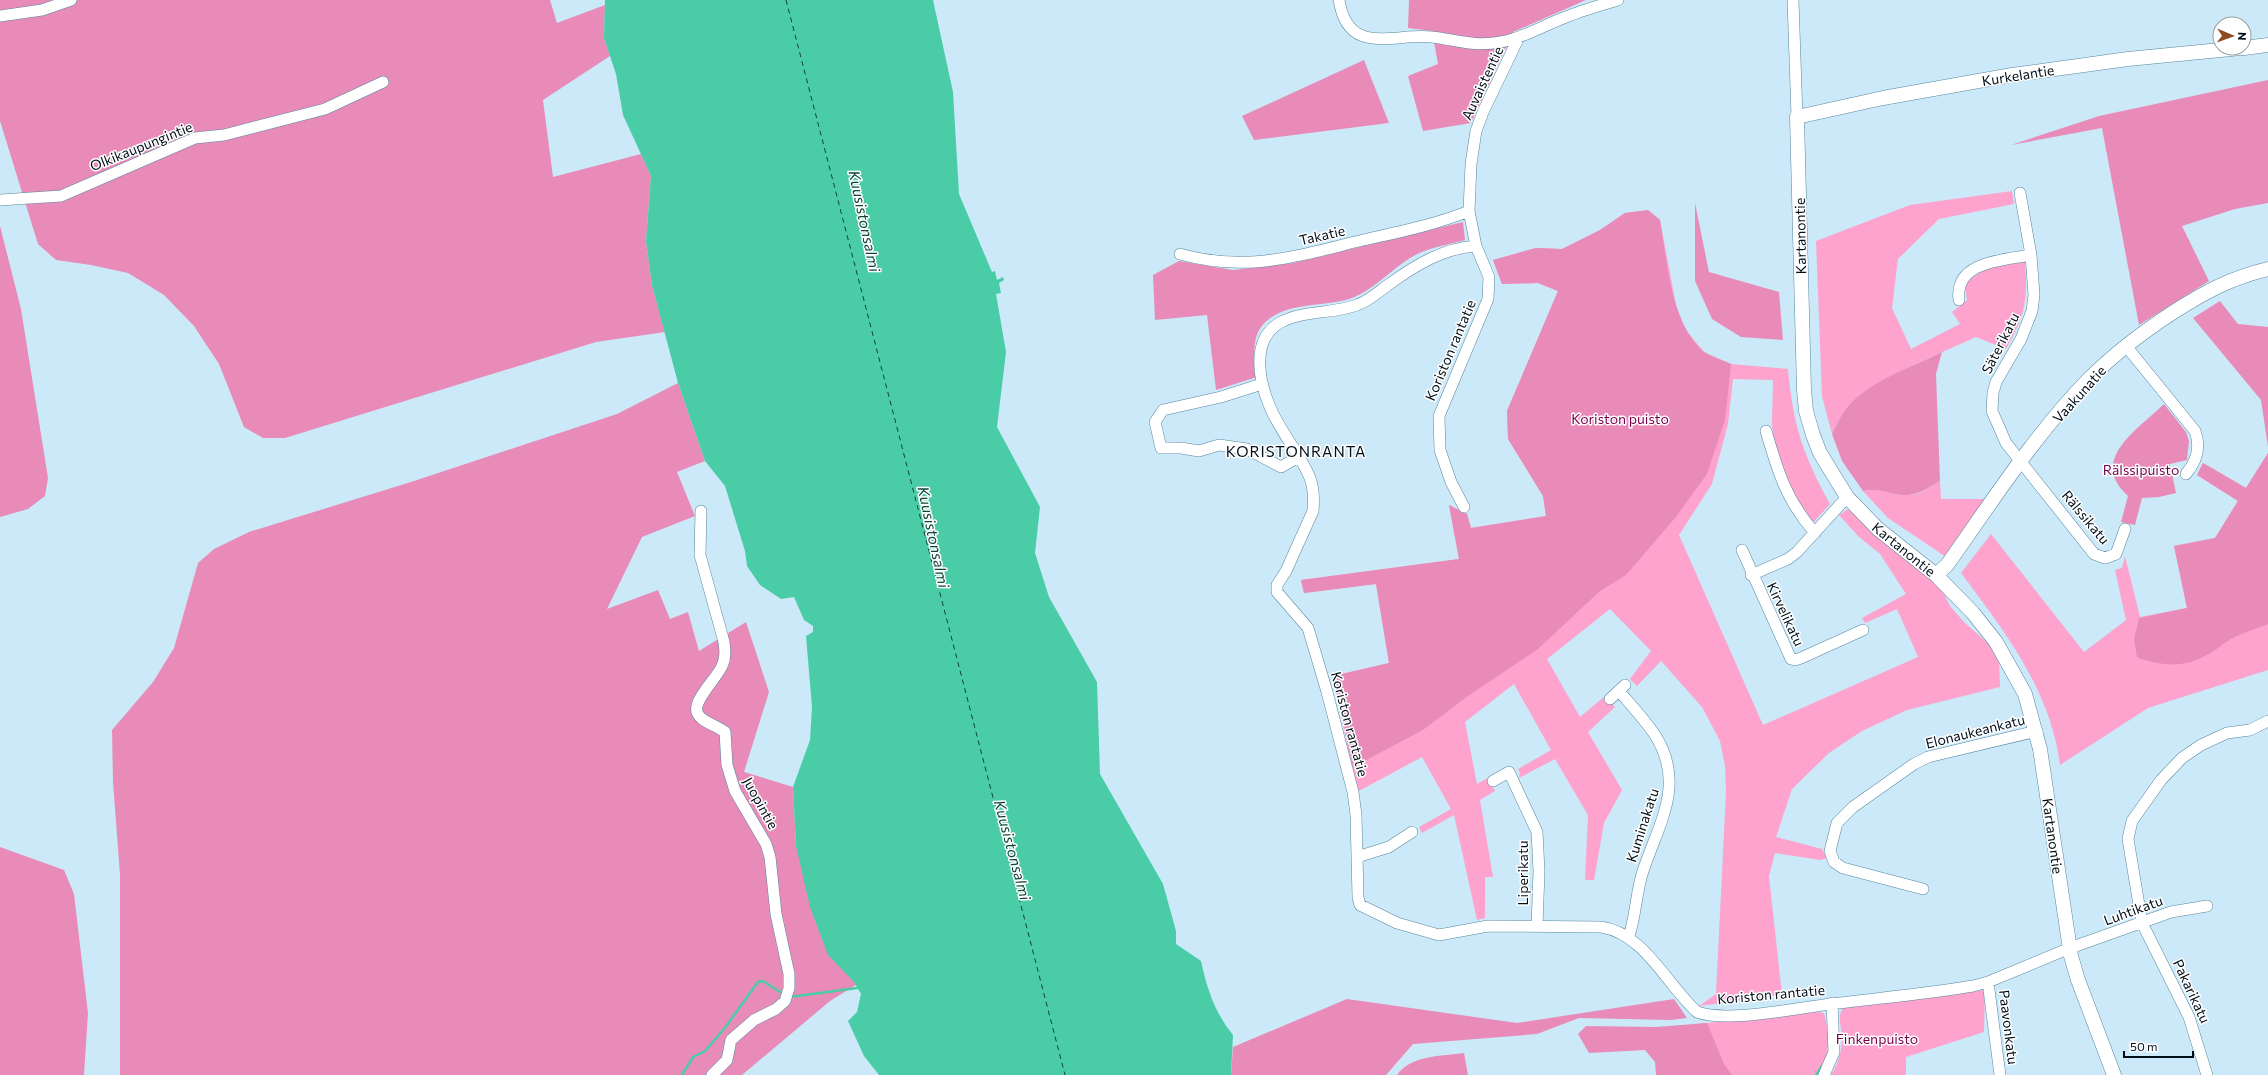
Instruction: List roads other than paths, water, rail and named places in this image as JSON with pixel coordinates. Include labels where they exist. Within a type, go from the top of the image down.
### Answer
[{"type":"street","points":[[0,16],[42,10],[70,0]]},
{"type":"street","points":[[1339,0],[1342,14],[1348,27],[1360,34],[1374,39],[1391,40],[1412,37],[1432,37],[1466,44],[1484,44],[1519,37]]},
{"type":"street","name":"Auvaistentie","points":[[1476,246],[1469,211],[1468,188],[1476,131],[1483,112],[1519,37],[1566,17],[1618,0]]},
{"type":"street","name":"Kartanontie","points":[[1793,0],[1800,261],[1806,411],[1820,454],[1847,497],[1878,529],[1936,575],[1973,613],[1996,642],[2025,694],[2037,731],[2070,948],[2078,980],[2114,1075]]},
{"type":"street","points":[[2252,47],[2268,45]]},
{"type":"street","name":"Kurkelantie","points":[[1797,117],[1883,98],[2012,75],[2128,59],[2212,51]]},
{"type":"street","name":"Olkikaupungintie","points":[[0,200],[61,196],[195,138],[208,135],[224,136],[325,109],[383,82]]},
{"type":"street","name":"Säterikatu","points":[[2020,193],[2031,255],[2034,295],[2032,311],[2021,339],[2000,372],[1992,402],[1992,412],[1999,431],[2021,463]]},
{"type":"street","name":"Takatie","points":[[1180,254],[1203,260],[1262,262],[1434,224],[1469,211]]},
{"type":"street","name":"Koriston rantatie","points":[[1464,507],[1451,482],[1445,466],[1440,450],[1438,425],[1444,400],[1488,299],[1489,277],[1476,246],[1436,256],[1417,264],[1359,304],[1291,318],[1280,322],[1266,334],[1260,355],[1262,384],[1270,408],[1300,456],[1310,479],[1314,501],[1313,511],[1277,585],[1277,592],[1305,623],[1316,656],[1353,792],[1356,815],[1358,896],[1360,905],[1397,923],[1439,935],[1481,927],[1601,927],[1618,930],[1629,936],[1689,1005],[1697,1012],[1705,1015],[1756,1013],[1959,989],[1988,982],[2070,948]]},
{"type":"street","points":[[1959,300],[1958,292],[1960,284],[1970,271],[1984,264],[2031,255]]},
{"type":"street","name":"Vaakunatie","points":[[1936,575],[1947,564],[2021,463],[2076,392],[2126,346],[2144,332],[2212,288],[2243,276],[2268,269]]},
{"type":"street","points":[[2126,346],[2195,431],[2198,454],[2195,462],[2186,474]]},
{"type":"street","points":[[1262,384],[1221,397],[1163,410],[1155,422],[1161,448],[1181,448],[1199,451],[1219,445],[1247,449],[1281,467],[1300,456]]},
{"type":"street","points":[[1766,431],[1780,479],[1792,503],[1815,533]]},
{"type":"street","name":"Rälssikatu","points":[[2021,463],[2094,554],[2105,558],[2116,554],[2125,529]]},
{"type":"street","name":"Kirvelikatu","points":[[1751,574],[1788,559],[1797,552],[1847,497]]},
{"type":"street","name":"Juopintie","points":[[701,511],[700,555],[724,642],[725,654],[718,675],[697,702],[697,712],[702,719],[725,732],[726,765],[734,791],[766,844],[770,857],[776,914],[789,974],[789,988],[785,1001],[776,1009],[754,1020],[731,1040],[726,1060],[712,1075]]},
{"type":"street","name":"Kirvelikatu","points":[[1742,550],[1751,574],[1791,659],[1796,660],[1806,657],[1863,630]]},
{"type":"street","name":"Kuminakatu","points":[[1610,699],[1622,688],[1655,734],[1665,753],[1671,775],[1667,802],[1643,872],[1629,936]]},
{"type":"street","name":"Pakarikatu","points":[[2207,1075],[2190,1017],[2142,923],[2128,839],[2132,821],[2172,767],[2191,751],[2227,733],[2250,730],[2268,721]]},
{"type":"street","name":"Elonaukeankatu","points":[[1923,889],[1843,868],[1834,862],[1831,857],[1830,844],[1837,823],[1853,807],[1922,759],[2037,731]]},
{"type":"street","name":"Liperikatu","points":[[1493,781],[1509,772],[1537,832],[1540,871],[1537,926]]},
{"type":"street","points":[[1357,857],[1390,847],[1412,832]]},
{"type":"street","name":"Luhtikatu","points":[[2070,948],[2171,912],[2207,906]]},
{"type":"street","name":"Paavonkatu","points":[[1988,982],[2000,1075]]},
{"type":"street","points":[[1824,1075],[1834,1052],[1832,1004]]},
{"type":"water","name":"Kuusistonsalmi","points":[[605,0],[933,0],[953,92],[959,194],[992,272],[995,271],[997,280],[1003,277],[1004,280],[999,283],[1001,293],[996,294],[1006,352],[997,427],[1040,507],[1035,553],[1049,597],[1097,682],[1100,774],[1163,884],[1176,931],[1176,944],[1201,961],[1212,1000],[1221,1018],[1233,1035],[1231,1075],[879,1075],[864,1056],[848,1021],[857,1012],[861,994],[854,982],[828,955],[810,907],[796,846],[793,787],[810,740],[812,707],[806,636],[813,632],[813,626],[804,620],[794,597],[781,599],[760,585],[747,566],[745,551],[725,486],[705,461],[678,383],[652,285],[646,241],[651,176],[623,115],[616,74],[604,38]]},
{"type":"waterway","points":[[682,1075],[693,1057],[705,1051],[724,1029],[758,982],[763,981],[780,992]]},
{"type":"waterway","points":[[790,997],[857,988]]},
{"type":"waterway","points":[[1816,1075],[1822,1066]]},
{"type":"district","name":"KORISTONRANTA","points":[[1296,451]]},
{"type":"park label","name":"Koriston puisto","points":[[1620,418]]},
{"type":"park label","name":"Rälssipuisto","points":[[2141,469]]},
{"type":"park label","name":"Finkenpuisto","points":[[1877,1038]]}]
